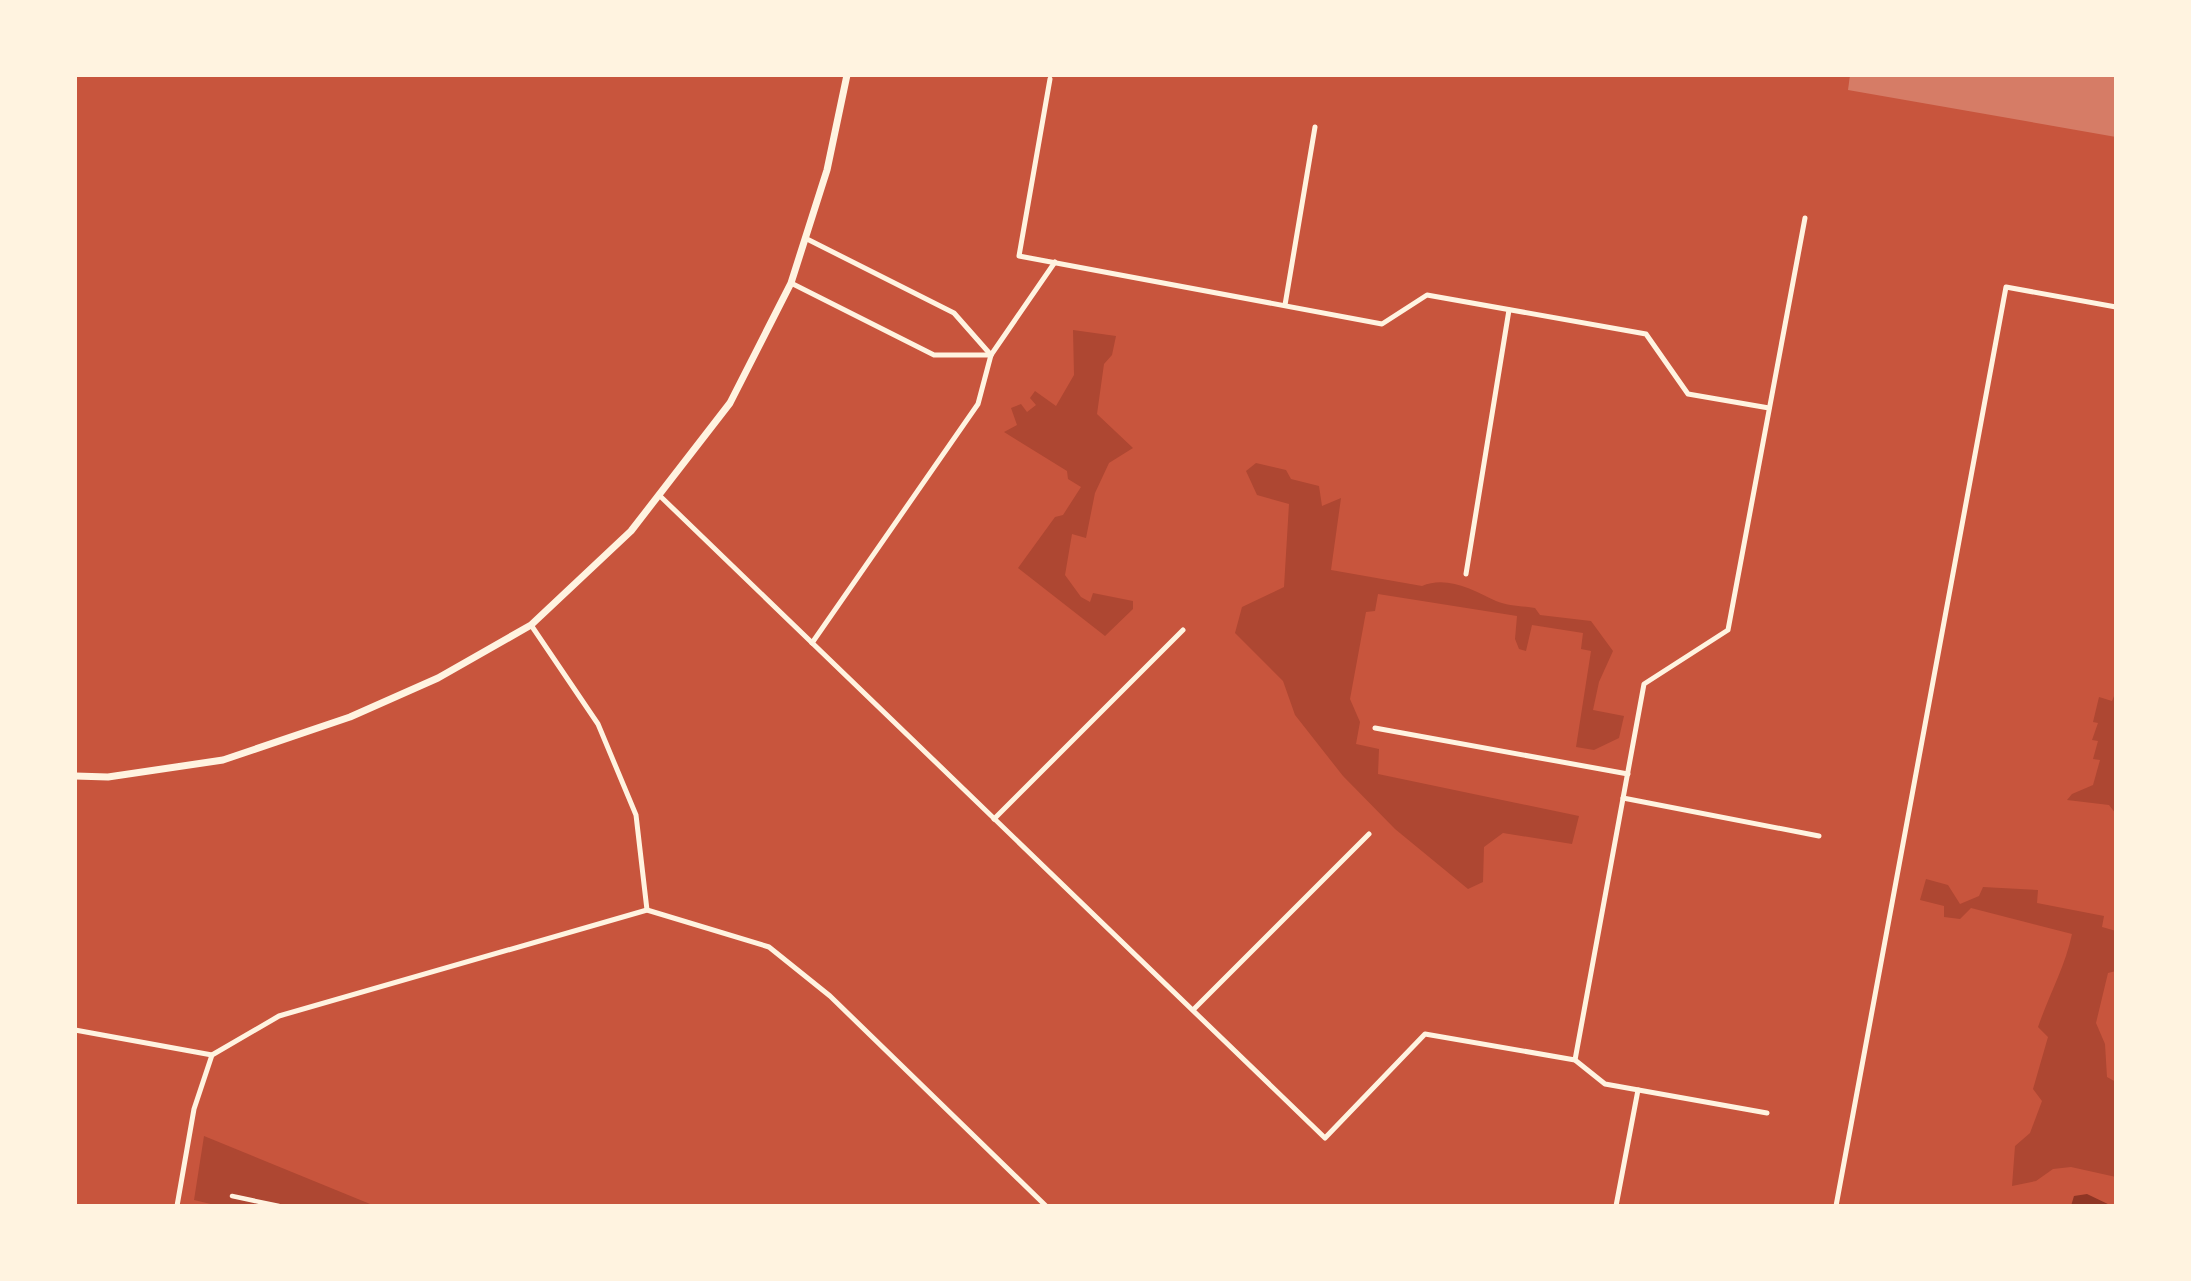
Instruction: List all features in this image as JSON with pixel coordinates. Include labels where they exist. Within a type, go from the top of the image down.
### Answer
[{"type":"street","points":[[75,776],[108,777],[236,755],[350,717],[438,677],[531,625],[631,531],[730,404],[791,283],[827,170],[847,75]]},
{"type":"lane","points":[[1050,79],[1019,256],[1382,324],[1427,295],[1646,334],[1688,394],[1769,408]]},
{"type":"lane","points":[[1285,305],[1315,127]]},
{"type":"lane","points":[[1575,1060],[1644,684],[1728,630],[1805,218]]},
{"type":"lane","points":[[805,238],[954,313],[991,355]]},
{"type":"lane","points":[[812,643],[978,404],[991,355],[1055,262]]},
{"type":"lane","points":[[791,283],[934,355],[991,355]]},
{"type":"lane","points":[[1836,1206],[2006,287],[2116,307]]},
{"type":"lane","points":[[1466,574],[1508,310]]},
{"type":"lane","points":[[659,495],[1325,1138],[1425,1034],[1575,1060],[1605,1084],[1767,1113]]},
{"type":"lane","points":[[531,625],[598,724],[636,815],[647,910]]},
{"type":"lane","points":[[994,819],[1183,630]]},
{"type":"lane","points":[[1376,729],[1628,774]]},
{"type":"lane","points":[[1623,798],[1819,836]]},
{"type":"lane","points":[[1193,1010],[1369,834]]},
{"type":"lane","points":[[75,1030],[212,1055],[279,1016],[647,910],[769,947],[830,996],[1046,1206]]},
{"type":"lane","points":[[177,1206],[194,1109],[212,1055]]},
{"type":"lane","points":[[1616,1206],[1638,1090]]},
{"type":"path","points":[[232,1196],[279,1206]]},
{"type":"shaded area","points":[[1073,330],[1116,336],[1112,355],[1104,364],[1097,414],[1133,448],[1109,463],[1095,493],[1086,538],[1072,534],[1065,575],[1081,597],[1090,602],[1093,593],[1133,601],[1133,609],[1105,636],[1018,568],[1055,517],[1063,515],[1081,487],[1068,479],[1067,471],[1004,432],[1017,425],[1011,408],[1021,404],[1027,412],[1036,405],[1030,398],[1035,391],[1056,406],[1074,375]]},
{"type":"shaded area","points":[[1256,463],[1286,470],[1291,479],[1319,486],[1322,506],[1341,498],[1331,570],[1422,586],[1450,583],[1500,603],[1535,608],[1540,615],[1591,621],[1613,651],[1599,682],[1593,710],[1624,716],[1619,738],[1594,750],[1576,747],[1591,651],[1581,649],[1583,633],[1532,625],[1526,651],[1519,649],[1515,639],[1517,616],[1378,594],[1375,611],[1366,612],[1350,699],[1360,722],[1356,744],[1379,749],[1378,774],[1579,816],[1572,844],[1503,833],[1484,847],[1483,882],[1468,889],[1395,829],[1343,776],[1295,715],[1283,681],[1235,633],[1242,607],[1284,587],[1289,504],[1257,495],[1246,471]]},
{"type":"shaded area","points":[[2116,691],[2116,814],[2109,805],[2067,800],[2072,794],[2093,785],[2100,760],[2093,759],[2098,741],[2092,740],[2098,723],[2093,722],[2099,697],[2112,701]]},
{"type":"shaded area","points":[[1926,879],[1948,885],[1960,904],[1979,896],[1983,887],[2038,890],[2037,903],[2104,916],[2102,927],[2116,931],[2116,971],[2108,973],[2096,1023],[2105,1044],[2107,1077],[2116,1082],[2116,1177],[2071,1167],[2053,1169],[2036,1181],[2012,1186],[2015,1146],[2030,1133],[2042,1101],[2033,1089],[2048,1037],[2038,1027],[2072,934],[1971,908],[1960,919],[1944,917],[1944,906],[1920,900]]},
{"type":"shaded area","points":[[204,1136],[375,1206],[219,1206],[194,1200]]},
{"type":"shaded area","points":[[2087,1194],[2112,1206],[2071,1206],[2074,1196]]},
{"type":"building","points":[[1850,75],[2116,75],[2116,137],[1848,90]]}]
